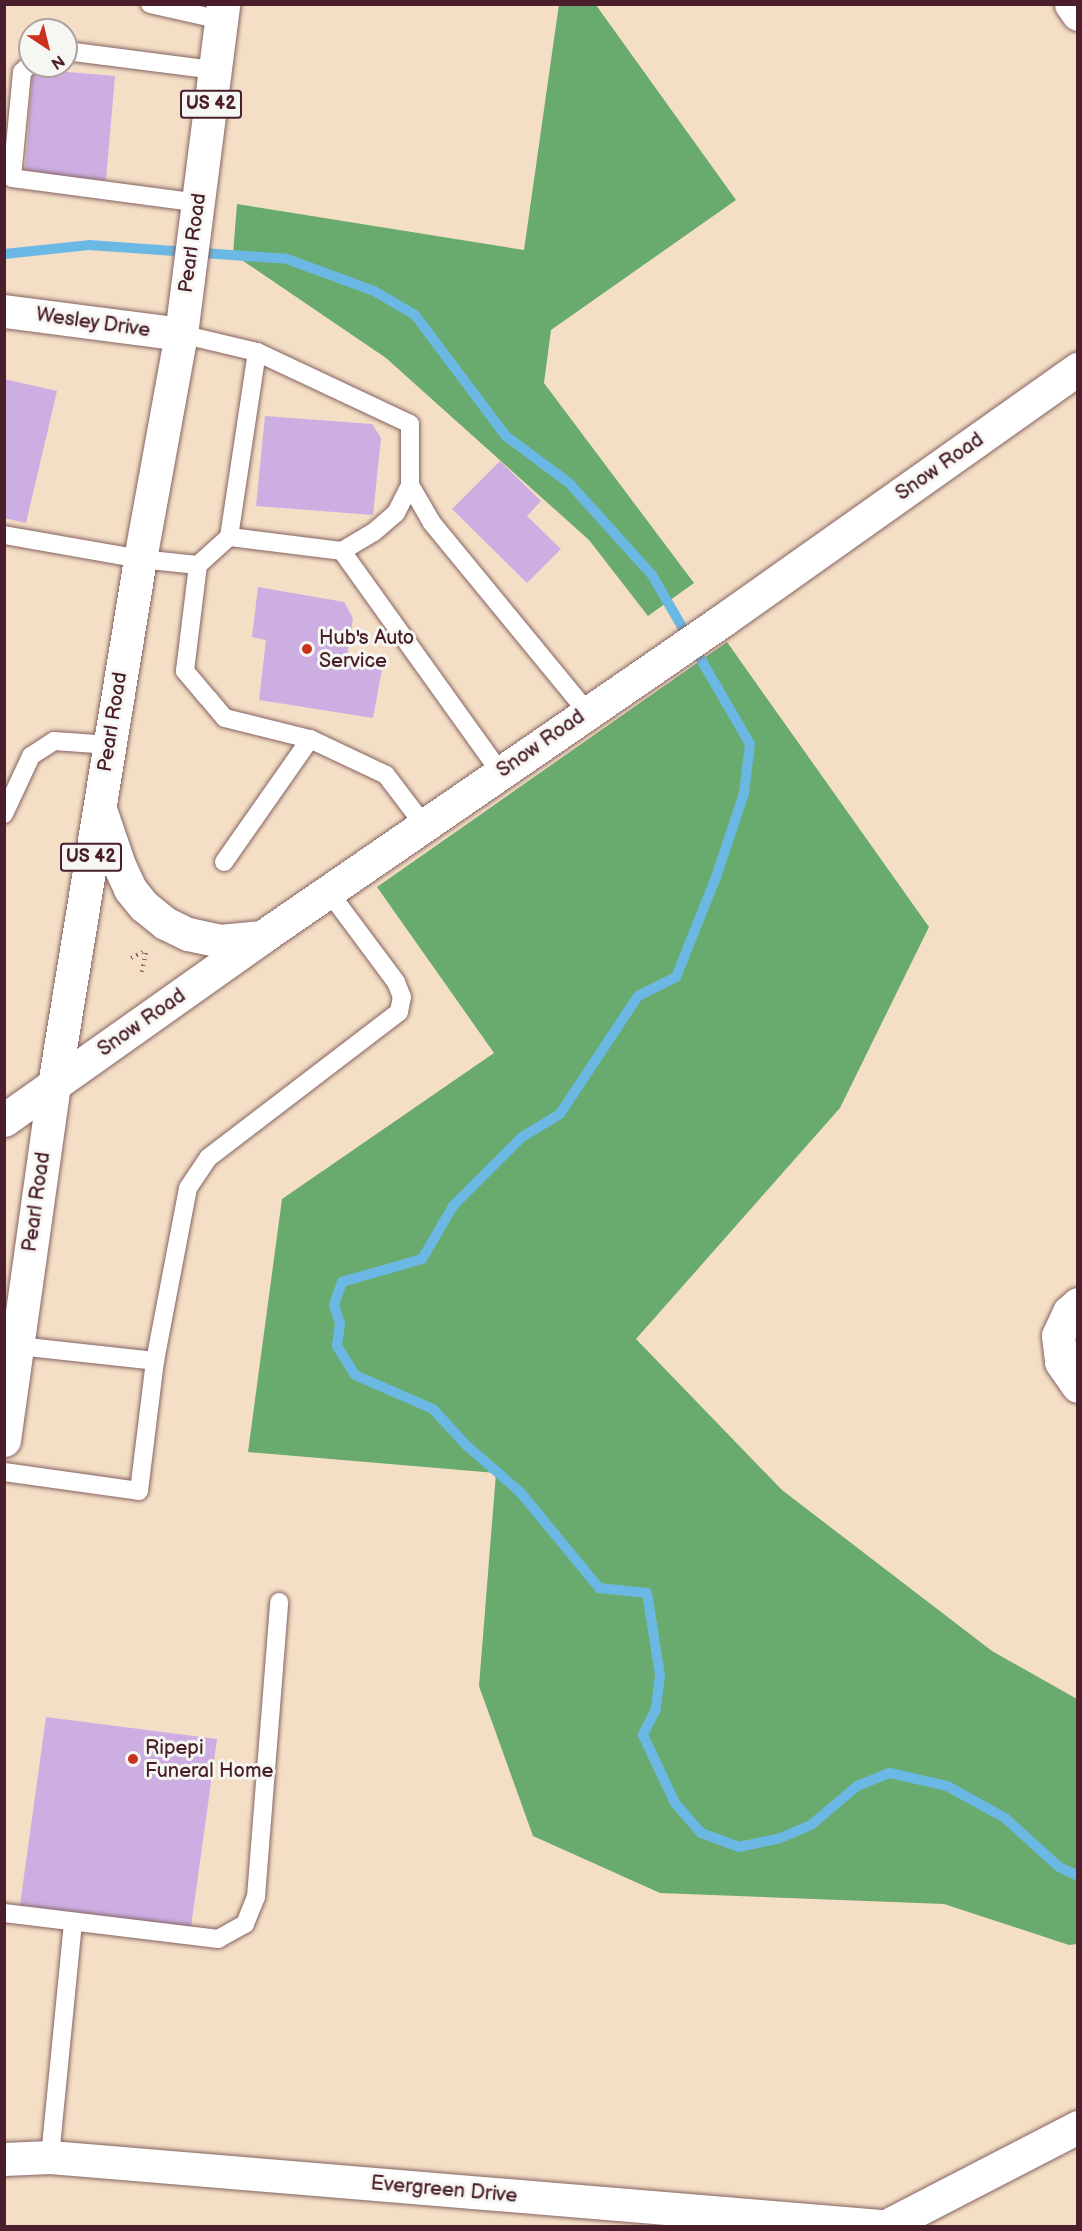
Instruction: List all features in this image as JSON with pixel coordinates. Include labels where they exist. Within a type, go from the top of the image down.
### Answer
[{"type":"main road","points":[[1071,4],[1077,14]]},
{"type":"main road","name":"Pearl Road","points":[[5,1438],[54,1085],[140,559],[181,334],[222,12]]},
{"type":"main road","name":"Wesley Drive","points":[[4,311],[181,334]]},
{"type":"main road","name":"Snow Road","points":[[4,1120],[262,937],[723,620],[1077,369]]},
{"type":"main road","points":[[100,806],[118,865],[130,889],[144,906],[165,923],[188,934],[220,941],[262,937]]},
{"type":"main road","points":[[1077,1304],[1069,1312],[1058,1336],[1061,1362],[1077,1386]]},
{"type":"main road","points":[[4,1308],[18,1346]]},
{"type":"main road","name":"Evergreen Drive","points":[[4,2159],[50,2157],[885,2226],[1077,2127]]},
{"type":"lane","points":[[150,4],[222,12]]},
{"type":"lane","points":[[78,53],[215,70]]},
{"type":"lane","points":[[21,78],[12,178],[198,212]]},
{"type":"lane","points":[[181,334],[257,352],[410,424],[410,485],[396,513],[374,532],[342,551],[229,537]]},
{"type":"lane","points":[[257,352],[229,537],[198,565],[184,671],[225,718],[310,739],[386,775],[424,825]]},
{"type":"lane","points":[[410,485],[432,523],[587,712]]},
{"type":"lane","points":[[4,534],[140,559],[198,565]]},
{"type":"lane","points":[[342,551],[500,772]]},
{"type":"lane","points":[[224,862],[310,739]]},
{"type":"lane","points":[[4,814],[31,756],[54,741],[110,745]]},
{"type":"lane","points":[[4,1472],[139,1491],[155,1361],[188,1188],[207,1158],[399,1012],[402,997],[396,982],[329,892]]},
{"type":"lane","points":[[18,1346],[155,1361]]},
{"type":"lane","points":[[4,1913],[218,1939],[245,1924],[256,1897],[279,1602]]},
{"type":"lane","points":[[50,2157],[73,1922]]},
{"type":"path","points":[[142,972],[146,951]]},
{"type":"green space","points":[[559,4],[596,5],[736,200],[551,330],[544,383],[694,583],[648,616],[589,540],[386,358],[233,254],[237,204],[524,250]]},
{"type":"green space","points":[[727,642],[929,927],[840,1108],[636,1339],[782,1490],[992,1651],[1077,1699],[1077,1944],[1069,1945],[944,1904],[660,1893],[533,1836],[479,1686],[496,1473],[248,1452],[282,1199],[494,1053],[377,887]]},
{"type":"building","points":[[78,73],[115,76],[106,180],[25,174],[32,78],[78,78]]},
{"type":"building","points":[[4,379],[57,391],[26,523],[4,518]]},
{"type":"building","points":[[265,416],[372,424],[381,438],[373,515],[256,506]]},
{"type":"building","points":[[500,461],[541,501],[527,516],[561,549],[527,583],[452,509]]},
{"type":"building","name":"Hub's Auto Service","points":[[258,587],[344,602],[353,618],[347,658],[383,664],[373,718],[259,700],[266,640],[252,637]]},
{"type":"building","points":[[46,1717],[217,1739],[191,1927],[20,1905]]},
{"type":"waterway","points":[[4,254],[89,245],[287,259],[374,291],[415,315],[506,436],[569,483],[652,575],[750,744],[744,793],[716,877],[676,977],[638,996],[560,1114],[522,1137],[453,1206],[422,1259],[342,1282],[334,1305],[340,1324],[337,1346],[355,1375],[433,1409],[466,1445],[520,1492],[599,1588],[647,1593],[660,1675],[656,1709],[643,1735],[675,1803],[701,1833],[739,1847],[778,1839],[811,1825],[857,1786],[890,1773],[947,1786],[1005,1818],[1059,1867],[1078,1876]]},
{"type":"place","name":"Hub's Auto Service","points":[[307,649]]},
{"type":"place","name":"Ripepi Funeral Home","points":[[133,1759]]}]
